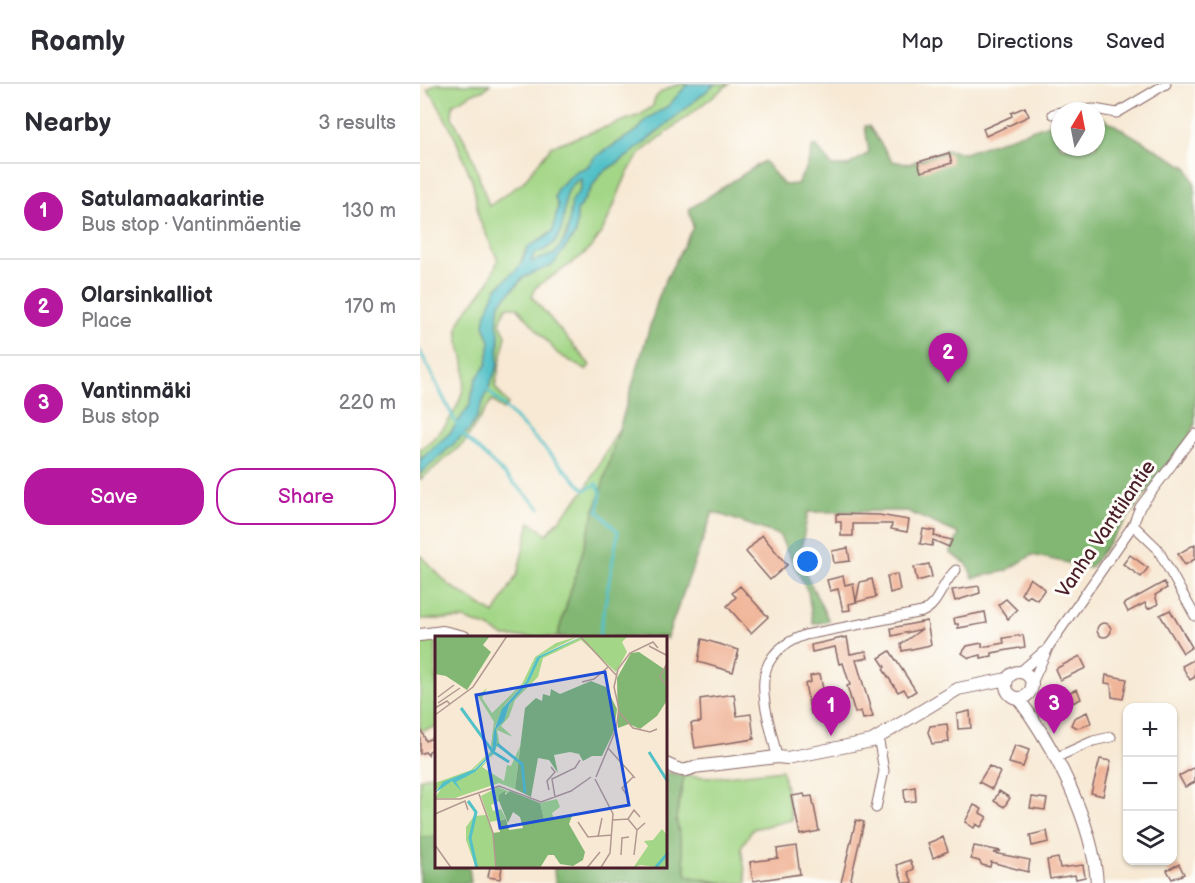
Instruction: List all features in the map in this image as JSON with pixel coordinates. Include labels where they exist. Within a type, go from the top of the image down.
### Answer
[{"type":"street","points":[[1105,111],[1117,113],[1166,84]]},
{"type":"street","name":"Vanha Vanttilantie","points":[[1026,691],[1049,646],[1133,525],[1140,507],[1195,434]]},
{"type":"street","points":[[1133,525],[1157,548],[1195,616]]},
{"type":"street","points":[[777,757],[763,685],[767,663],[773,652],[787,641],[805,635],[922,612],[936,601],[947,578],[956,570]]},
{"type":"street","points":[[420,635],[443,632],[460,636]]},
{"type":"street","name":"Vanha Vanttilantie","points":[[1020,672],[1049,646]]},
{"type":"street","points":[[1007,684],[1012,673],[1020,672],[1028,675],[1026,691],[1036,721],[1055,758],[1089,837],[1097,883]]},
{"type":"street","points":[[668,764],[677,770],[686,771],[694,767],[777,757],[786,751],[870,734],[878,736],[942,696],[973,685],[1007,684],[1026,691]]},
{"type":"street","points":[[876,807],[884,771],[878,736]]},
{"type":"street","points":[[1055,758],[1093,741],[1111,737]]},
{"type":"green space","points":[[436,84],[490,84],[484,90],[453,104],[452,117],[470,150],[489,206],[523,182],[552,146],[640,115],[653,106],[661,92],[677,85],[688,84],[668,106],[647,119],[638,130],[595,157],[585,169],[576,171],[555,197],[558,206],[553,231],[525,251],[519,267],[496,289],[485,329],[490,341],[487,364],[473,389],[470,405],[451,432],[420,460],[420,449],[439,433],[459,401],[465,376],[458,327],[465,312],[489,282],[498,260],[479,219],[473,183],[454,135],[433,96],[427,90]]},
{"type":"green space","points":[[715,84],[729,84],[644,150],[635,161],[606,224],[591,247],[535,288],[532,297],[590,365],[586,370],[558,354],[517,307],[506,307],[500,323],[506,335],[495,387],[508,404],[503,410],[492,400],[464,443],[420,480],[420,474],[469,430],[476,419],[498,365],[497,324],[500,303],[524,277],[553,264],[576,233],[577,211],[600,174],[628,156]]},
{"type":"green space","points":[[1105,119],[1188,168],[1195,185],[1195,424],[1188,438],[1090,568],[1032,555],[1006,571],[973,578],[967,564],[950,553],[959,534],[907,511],[808,512],[799,560],[829,621],[813,624],[808,592],[779,535],[713,512],[667,636],[557,636],[661,289],[693,227],[689,209],[764,161],[784,185],[797,184],[807,167],[813,146],[816,146],[832,166],[847,166],[869,153],[865,126],[869,126],[892,161],[909,164],[946,150],[965,153],[1051,123],[1051,156],[1105,156]]},
{"type":"green space","points":[[581,179],[580,189],[562,243],[551,257],[531,262],[534,254],[548,247],[557,238],[562,228],[567,194],[572,185]]},
{"type":"green space","points":[[622,423],[557,636],[503,636],[487,627],[464,619],[420,619],[420,555],[449,585],[494,614],[517,575],[530,522],[547,534],[585,490]]},
{"type":"green space","points":[[435,638],[435,727],[420,731],[420,640]]},
{"type":"green space","points":[[782,770],[792,820],[753,829],[741,847],[747,883],[723,883],[687,876],[676,818],[684,776],[717,777]]},
{"type":"green space","points":[[668,772],[684,776],[676,818],[687,876],[723,883],[555,883],[554,868],[668,868]]},
{"type":"green space","points":[[435,773],[435,837],[420,837],[420,779]]},
{"type":"green space","points":[[420,837],[435,837],[435,868],[469,868],[471,883],[420,883]]},
{"type":"water","points":[[688,84],[715,84],[628,156],[600,174],[577,211],[576,233],[553,265],[524,277],[500,303],[497,324],[498,365],[476,419],[469,430],[420,474],[420,460],[451,432],[470,405],[476,379],[487,364],[490,341],[484,324],[486,313],[496,289],[519,267],[529,246],[553,231],[558,206],[555,197],[557,189],[576,171],[587,167],[595,157],[638,130],[647,119],[668,106]],"holes":[[[581,179],[581,189],[572,200],[567,236],[555,254],[531,262],[534,254],[549,247],[558,238],[567,195],[572,186]]]},
{"type":"building","points":[[1025,107],[1029,116],[986,136],[983,129],[1012,116],[1011,113]]},
{"type":"building","points":[[949,153],[952,163],[921,172],[918,162]]},
{"type":"building","points":[[836,514],[879,515],[909,520],[907,532],[891,529],[892,524],[853,524],[853,536],[841,536],[841,522],[836,522]]},
{"type":"building","points":[[923,529],[935,531],[934,536],[952,540],[949,547],[933,540],[932,546],[920,544]]},
{"type":"building","points":[[762,535],[787,565],[770,580],[746,552]]},
{"type":"building","points":[[1195,544],[1195,559],[1185,565],[1178,554]]},
{"type":"building","points":[[848,548],[850,561],[834,563],[832,551]]},
{"type":"building","points":[[1130,555],[1148,568],[1141,577],[1123,564]]},
{"type":"building","points":[[929,564],[932,577],[917,581],[914,567]]},
{"type":"building","points":[[897,574],[900,590],[890,593],[887,576]]},
{"type":"building","points":[[843,576],[845,585],[853,583],[856,602],[860,582],[872,579],[876,597],[849,604],[850,610],[843,611],[838,589],[830,591],[827,580]]},
{"type":"building","points":[[1030,578],[1045,589],[1037,600],[1029,595],[1027,598],[1021,594]]},
{"type":"building","points":[[1164,582],[1167,588],[1155,595],[1158,604],[1148,609],[1145,603],[1128,612],[1124,604]]},
{"type":"building","points":[[740,586],[768,617],[751,633],[727,606],[736,597],[732,593]]},
{"type":"building","points":[[979,586],[980,593],[955,601],[952,590]]},
{"type":"building","points":[[1006,599],[1017,610],[1008,619],[998,605]]},
{"type":"building","points":[[1170,610],[1192,647],[1183,653],[1160,615]]},
{"type":"building","points":[[985,612],[987,623],[958,628],[958,624],[955,624],[954,618]]},
{"type":"building","points":[[927,621],[931,645],[902,651],[901,644],[922,629],[892,636],[891,628]]},
{"type":"building","points":[[1101,623],[1107,623],[1111,630],[1107,637],[1101,637],[1097,633],[1097,627]]},
{"type":"building","points":[[1023,635],[1025,647],[992,653],[992,656],[981,658],[981,655],[969,658],[962,653],[967,646],[982,643],[982,647],[1004,643],[1003,638]]},
{"type":"building","points":[[847,637],[850,654],[866,651],[868,658],[856,660],[873,717],[863,719],[861,711],[855,713],[847,686],[850,685],[843,663],[839,664],[835,647],[812,652],[811,645]]},
{"type":"building","points":[[702,639],[739,650],[733,672],[698,662]]},
{"type":"building","points":[[890,651],[916,691],[908,696],[904,689],[898,692],[883,669],[885,667],[879,658]]},
{"type":"building","points":[[1080,656],[1086,668],[1060,680],[1055,669]]},
{"type":"building","points":[[1195,659],[1195,677],[1190,680],[1182,666]]},
{"type":"building","points":[[820,674],[829,719],[820,721],[818,712],[811,714],[805,684],[811,682],[810,676]]},
{"type":"building","points":[[1106,675],[1127,679],[1123,699],[1112,697],[1111,684],[1105,683]]},
{"type":"building","points":[[1077,689],[1081,699],[1068,705],[1061,702],[1063,695]]},
{"type":"building","points":[[734,694],[737,716],[751,714],[754,739],[695,748],[691,723],[701,722],[700,699]]},
{"type":"building","points":[[970,711],[971,728],[958,729],[957,714]]},
{"type":"building","points":[[1087,712],[1091,723],[1078,728],[1071,725],[1074,718]]},
{"type":"building","points":[[947,724],[949,742],[932,744],[928,732],[930,726]]},
{"type":"building","points":[[420,727],[426,741],[432,738],[435,748],[429,751],[428,755],[425,752],[420,754]]},
{"type":"building","points":[[1015,745],[1029,750],[1023,767],[1009,763]]},
{"type":"building","points":[[1100,759],[1111,761],[1103,796],[1091,793]]},
{"type":"building","points":[[989,766],[1000,772],[992,789],[979,782]]},
{"type":"building","points":[[1195,767],[1195,782],[1185,787],[1179,776]]},
{"type":"building","points":[[915,787],[916,801],[905,802],[904,789]]},
{"type":"building","points":[[999,791],[1010,798],[1004,807],[994,801]]},
{"type":"building","points":[[804,794],[805,797],[812,796],[819,831],[800,835],[792,796]]},
{"type":"building","points":[[1032,797],[1047,799],[1045,810],[1030,808]]},
{"type":"building","points":[[974,805],[982,809],[980,813],[987,817],[981,827],[976,824],[974,828],[965,822]]},
{"type":"building","points":[[856,820],[864,822],[850,883],[841,883]]},
{"type":"building","points":[[1047,831],[1049,842],[1032,846],[1030,835]]},
{"type":"building","points":[[943,837],[948,851],[933,858],[928,843]]},
{"type":"building","points":[[796,846],[800,874],[753,881],[750,862],[778,858],[777,849]]},
{"type":"building","points":[[974,846],[1001,851],[993,853],[1030,860],[1028,872],[991,862],[990,867],[982,865],[979,861],[971,859]]},
{"type":"building","points":[[1058,858],[1060,868],[1083,865],[1085,877],[1076,879],[1075,875],[1050,879],[1047,860]]},
{"type":"building","points":[[910,860],[914,869],[908,872],[913,883],[903,883],[897,865]]},
{"type":"building","points":[[1179,864],[1184,874],[1172,879],[1167,870]]},
{"type":"building","points":[[490,868],[502,868],[500,879],[488,877]]},
{"type":"waterway","points":[[420,351],[458,427]]},
{"type":"waterway","points":[[485,387],[585,490],[597,484],[601,493],[598,511],[618,532],[599,636]]},
{"type":"waterway","points":[[461,433],[540,508]]},
{"type":"place","name":"Olarsinkalliot","points":[[948,383]]},
{"type":"place","name":"Vantinmäki","points":[[1054,734]]},
{"type":"place","name":"Satulamaakarintie","points":[[831,736]]}]
